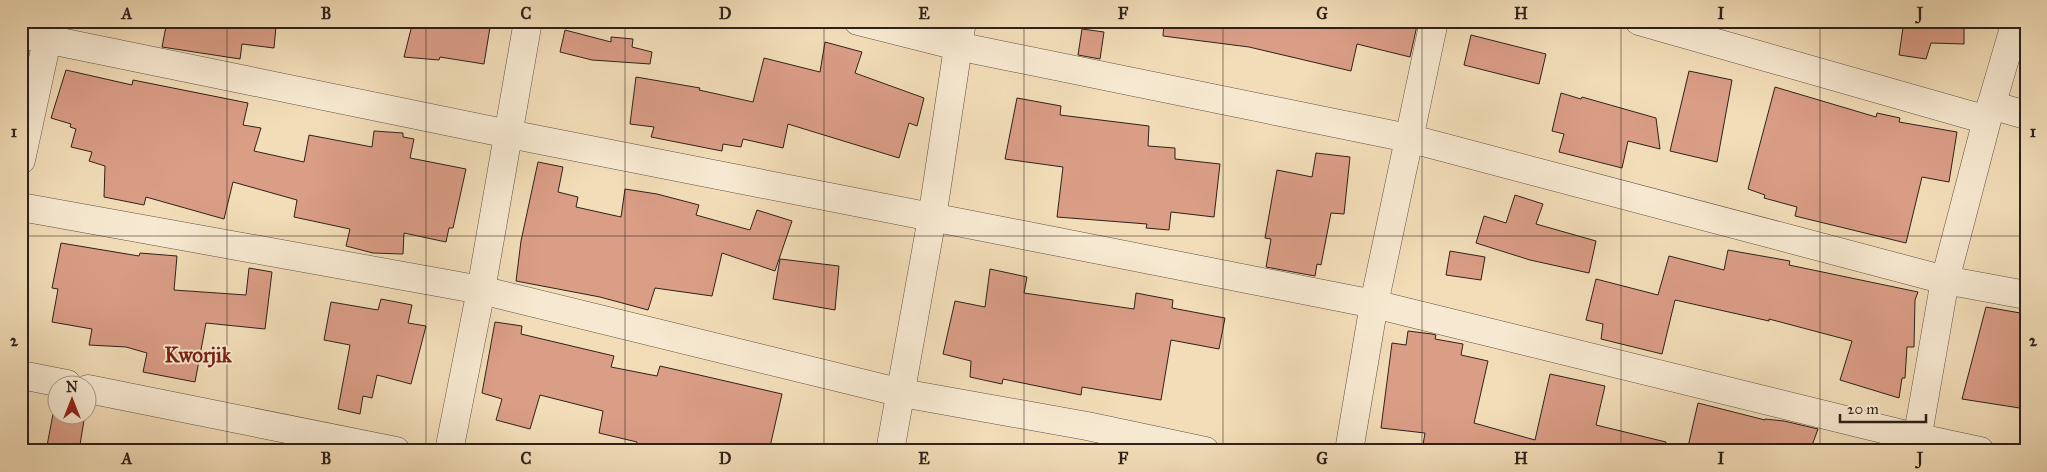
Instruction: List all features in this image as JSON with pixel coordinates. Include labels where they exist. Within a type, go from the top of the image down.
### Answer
[{"type":"street","points":[[450,451],[482,290],[528,21]]},
{"type":"street","points":[[858,21],[959,34],[1408,138],[1945,280],[2026,295]]},
{"type":"street","points":[[1349,451],[1374,304],[1434,21]]},
{"type":"street","points":[[1639,21],[1989,113],[2026,115]]},
{"type":"street","points":[[1917,444],[1945,280],[1989,113],[2016,21]]},
{"type":"street","points":[[21,160],[40,31],[509,134],[1374,304],[1917,444],[1980,451]]},
{"type":"street","points":[[890,451],[902,393],[932,218],[959,34]]},
{"type":"street","points":[[21,206],[482,290],[902,393],[1087,426],[1205,451]]},
{"type":"street","points":[[21,375],[48,380]]},
{"type":"street","points":[[98,391],[396,451]]},
{"type":"building","points":[[167,21],[237,21],[276,26],[274,48],[242,44],[240,59],[162,47]]},
{"type":"building","points":[[413,21],[491,21],[484,64],[440,57],[439,60],[404,57]]},
{"type":"building","points":[[1164,21],[1418,21],[1410,57],[1357,44],[1351,71],[1249,47],[1163,36]]},
{"type":"building","points":[[1904,21],[1964,21],[1964,44],[1931,43],[1926,59],[1899,55]]},
{"type":"building","points":[[1082,29],[1104,32],[1100,59],[1078,55]]},
{"type":"building","points":[[565,30],[611,42],[611,37],[633,39],[632,47],[652,52],[650,64],[592,60],[560,52]]},
{"type":"building","points":[[1471,35],[1546,54],[1539,84],[1464,65]]},
{"type":"building","points":[[825,42],[862,52],[855,73],[924,98],[917,126],[909,123],[899,158],[788,124],[783,148],[743,139],[741,147],[723,144],[722,151],[651,137],[654,127],[630,124],[636,77],[700,88],[699,90],[753,102],[764,58],[820,72]]},
{"type":"building","points":[[66,70],[132,85],[133,80],[248,103],[243,125],[261,128],[254,151],[304,162],[309,135],[372,147],[374,131],[403,133],[403,137],[414,139],[410,158],[466,169],[453,228],[449,228],[446,242],[404,233],[403,254],[373,253],[346,246],[350,229],[294,217],[297,200],[233,182],[224,219],[146,197],[144,205],[104,197],[105,166],[89,161],[92,152],[71,147],[76,129],[70,127],[71,124],[51,118]]},
{"type":"building","points":[[1689,71],[1732,80],[1717,162],[1670,151]]},
{"type":"building","points":[[1775,87],[1876,117],[1877,113],[1900,118],[1899,122],[1957,132],[1949,182],[1922,177],[1906,243],[1795,216],[1797,207],[1764,198],[1765,195],[1748,189]]},
{"type":"building","points":[[1561,93],[1656,118],[1660,149],[1628,141],[1622,168],[1559,152],[1564,134],[1552,131]]},
{"type":"building","points":[[1017,98],[1061,106],[1060,115],[1149,126],[1148,146],[1175,148],[1175,159],[1220,164],[1214,217],[1171,212],[1169,230],[1146,228],[1147,224],[1057,217],[1063,167],[1005,159]]},
{"type":"building","points":[[1316,153],[1350,157],[1344,214],[1331,213],[1321,265],[1317,264],[1315,276],[1266,267],[1271,239],[1265,238],[1277,170],[1312,177]]},
{"type":"building","points":[[538,162],[563,167],[558,192],[578,197],[576,207],[621,217],[625,189],[657,194],[699,205],[696,215],[750,230],[757,210],[792,221],[775,271],[722,253],[712,296],[655,288],[648,310],[600,297],[516,281],[521,241]]},
{"type":"building","points":[[1515,195],[1543,204],[1536,224],[1596,241],[1589,273],[1530,260],[1476,243],[1484,216],[1506,223]]},
{"type":"building","points":[[61,243],[139,256],[140,253],[177,256],[174,290],[246,295],[249,268],[272,272],[265,329],[206,323],[195,382],[143,372],[147,353],[126,347],[89,345],[92,329],[52,322],[58,289],[52,288]]},
{"type":"building","points":[[1728,250],[1790,261],[1789,265],[1918,292],[1915,300],[1914,347],[1907,347],[1905,378],[1902,378],[1899,398],[1840,380],[1852,341],[1769,319],[1769,321],[1675,300],[1662,354],[1601,339],[1603,324],[1586,320],[1596,279],[1658,295],[1669,256],[1724,270]]},
{"type":"building","points":[[1450,251],[1485,257],[1481,280],[1446,275]]},
{"type":"building","points":[[780,259],[839,266],[835,310],[773,299]]},
{"type":"building","points":[[990,269],[1027,277],[1024,293],[1134,309],[1136,293],[1173,300],[1172,308],[1225,318],[1219,349],[1171,340],[1161,400],[1082,387],[1081,395],[1003,379],[1002,384],[970,377],[971,361],[943,354],[955,301],[985,307]]},
{"type":"building","points":[[381,299],[412,305],[408,323],[426,326],[411,384],[377,375],[372,398],[363,396],[360,414],[338,409],[350,345],[324,340],[331,302],[378,310]]},
{"type":"building","points":[[1986,307],[2026,314],[2026,409],[1962,399]]},
{"type":"building","points":[[495,322],[522,326],[521,334],[614,356],[611,367],[657,376],[660,366],[782,394],[769,451],[635,451],[637,442],[599,433],[603,411],[540,395],[530,429],[496,420],[502,399],[482,393]]},
{"type":"building","points":[[1408,331],[1432,334],[1436,335],[1435,339],[1463,344],[1461,355],[1488,361],[1474,423],[1535,440],[1550,374],[1605,386],[1596,425],[1666,442],[1664,451],[1422,451],[1425,433],[1381,428],[1392,343],[1406,345]]},
{"type":"building","points":[[1698,403],[1765,420],[1784,421],[1818,429],[1810,451],[1687,451]]},
{"type":"building","points":[[51,424],[83,424],[79,451],[46,451]]},
{"type":"district","name":"Kworjik","points":[[198,355]]}]
